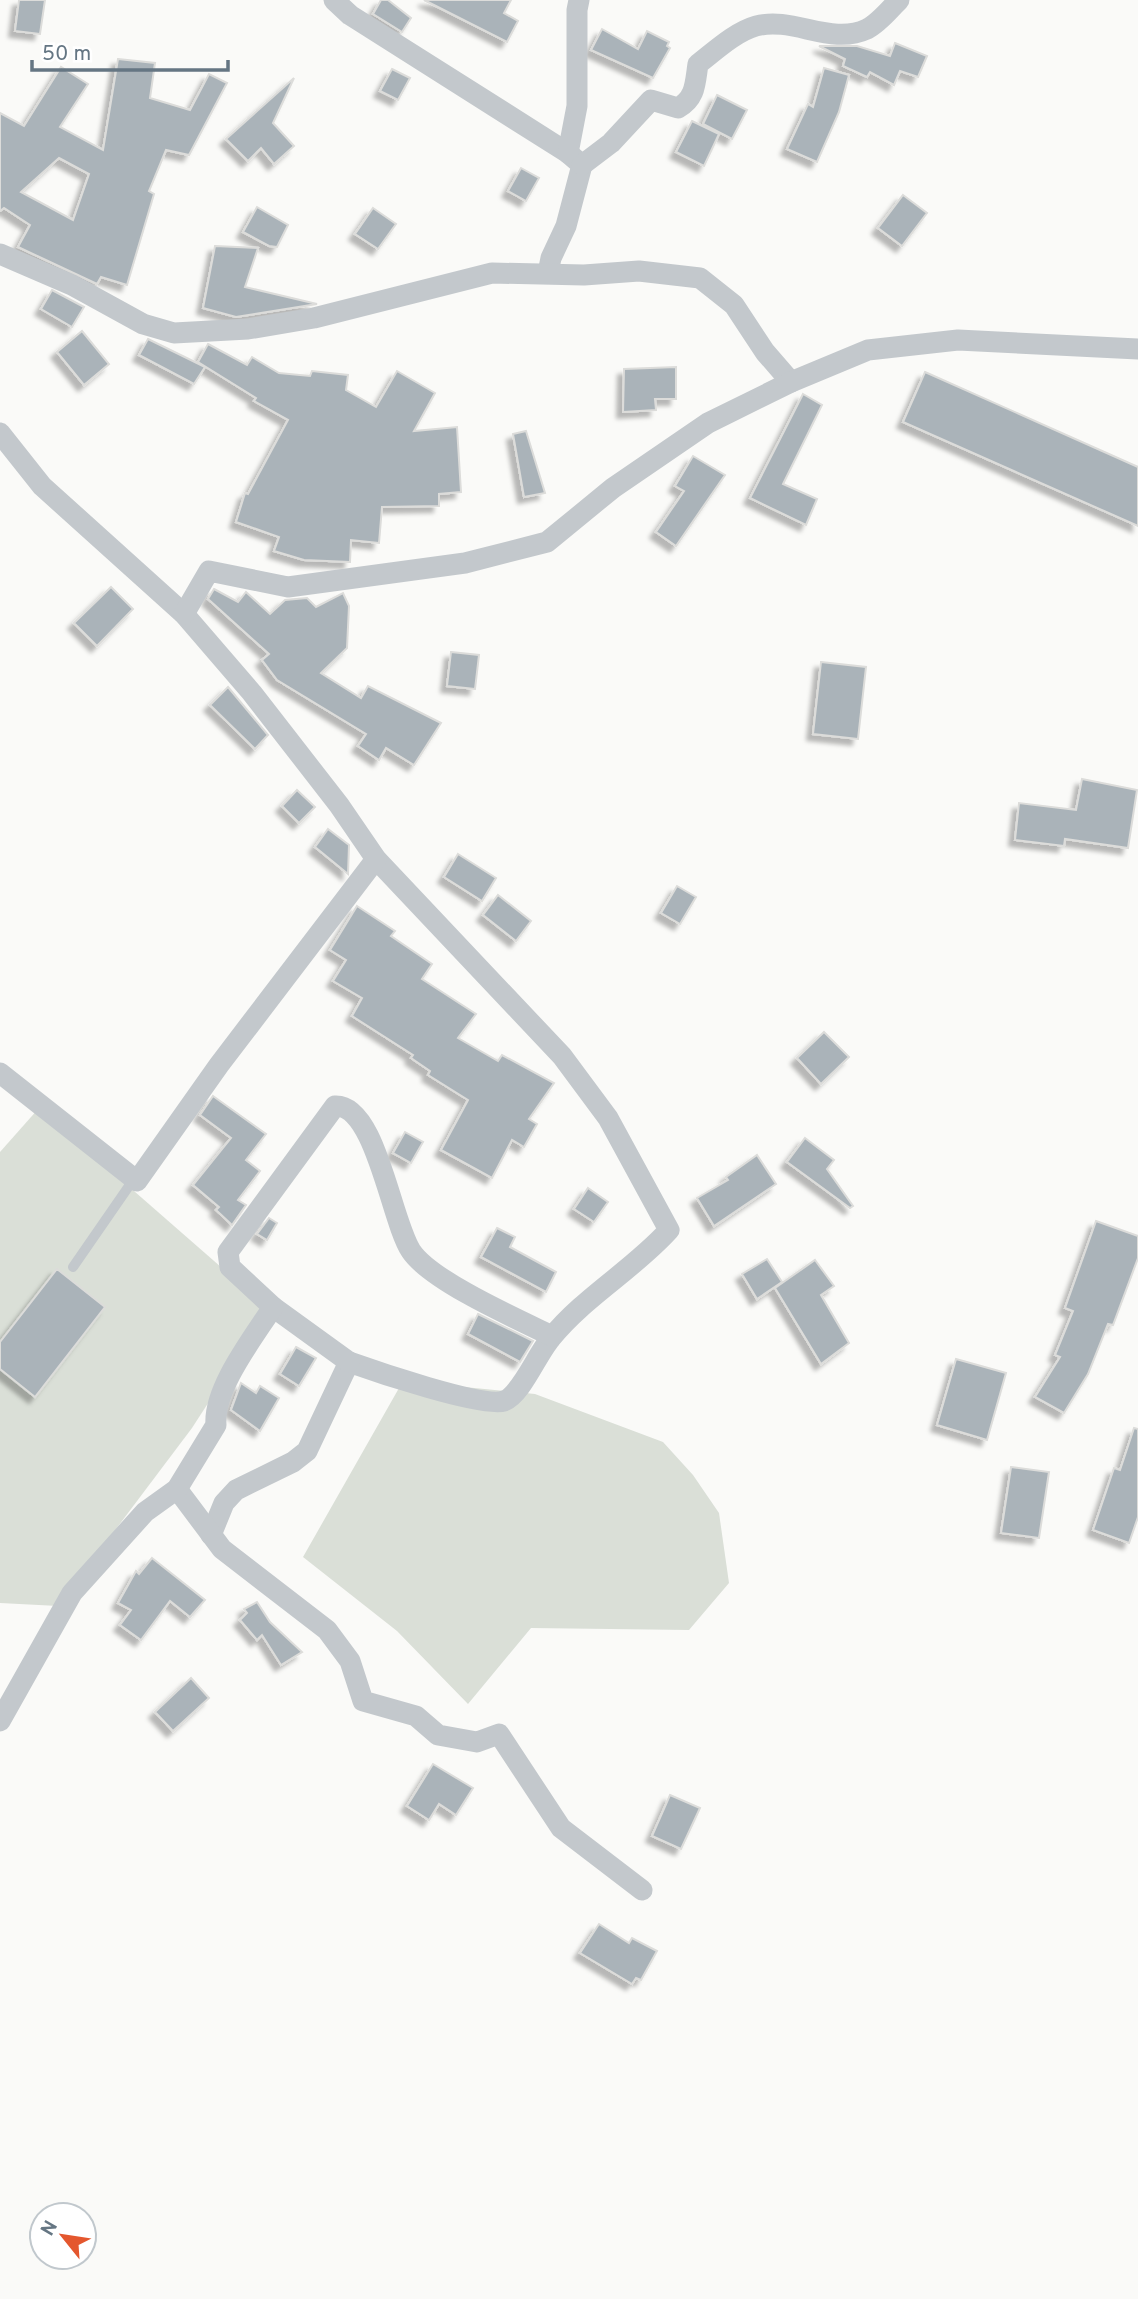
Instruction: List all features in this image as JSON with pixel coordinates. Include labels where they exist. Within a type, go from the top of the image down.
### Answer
[{"type":"street","points":[[334,0],[350,15],[575,159]]},
{"type":"street","points":[[548,273],[551,258],[566,226],[575,159],[579,0]]},
{"type":"street","points":[[575,159],[611,143],[651,100],[678,108],[686,103],[693,95],[698,64],[721,46],[755,26],[779,23],[838,35],[868,29],[899,0]]},
{"type":"street","points":[[0,254],[72,285],[143,324],[174,333],[248,329],[314,318],[492,273],[639,271],[701,278],[734,305],[765,352],[791,382]]},
{"type":"street","points":[[184,614],[209,571],[288,587],[465,563],[547,542],[613,488],[708,423],[791,382],[868,350],[958,340],[1138,349]]},
{"type":"street","points":[[0,433],[42,486],[184,614],[268,713],[339,805],[376,859],[562,1056],[608,1118],[669,1230],[552,1336],[530,1366],[515,1395],[501,1402],[410,1384],[349,1362],[272,1307],[230,1267],[228,1252],[335,1106],[339,1106],[364,1123],[411,1252],[453,1286],[552,1336]]},
{"type":"street","points":[[0,1073],[137,1181],[219,1065],[376,859]]},
{"type":"street","points":[[0,1721],[72,1592],[145,1512],[177,1489],[216,1425],[215,1414],[221,1394],[272,1307]]},
{"type":"street","points":[[211,1535],[224,1503],[236,1490],[293,1462],[307,1451],[349,1362]]},
{"type":"street","points":[[177,1489],[222,1549],[327,1630],[350,1661],[363,1701],[416,1716],[438,1735],[477,1742],[499,1734],[561,1828],[642,1890]]},
{"type":"lane","points":[[73,1267],[129,1186],[137,1181]]},
{"type":"shaded area","points":[[39,1108],[269,1309],[192,1428],[58,1606],[0,1603],[0,1152]]},
{"type":"shaded area","points":[[403,1381],[535,1394],[663,1442],[693,1475],[719,1513],[729,1583],[689,1630],[531,1628],[468,1704],[397,1631],[303,1557]]},
{"type":"building","points":[[19,0],[45,0],[40,34],[15,31]]},
{"type":"building","points":[[381,0],[388,0],[411,18],[402,32],[373,14]]},
{"type":"building","points":[[424,0],[511,0],[504,13],[518,21],[507,42]]},
{"type":"building","points":[[602,29],[638,49],[647,31],[669,42],[667,46],[670,48],[653,78],[591,50]]},
{"type":"building","points":[[895,43],[927,56],[918,77],[900,71],[894,85],[870,72],[867,77],[843,66],[845,59],[819,46],[857,46],[890,56]]},
{"type":"building","points":[[118,59],[155,63],[150,98],[190,110],[209,74],[227,83],[189,155],[166,150],[149,191],[154,194],[127,285],[101,277],[97,284],[18,247],[30,225],[4,208],[0,211],[0,113],[24,126],[61,67],[88,84],[60,127],[103,150]],"holes":[[[59,158],[89,174],[73,220],[21,192]]]},
{"type":"building","points":[[824,68],[849,75],[839,112],[817,162],[787,149],[808,104],[813,107]]},
{"type":"building","points":[[392,69],[410,78],[398,100],[380,91]]},
{"type":"building","points":[[294,78],[273,123],[294,146],[274,164],[261,148],[248,161],[226,139]]},
{"type":"building","points":[[717,95],[747,110],[732,139],[703,124]]},
{"type":"building","points":[[692,121],[719,134],[704,166],[676,152]]},
{"type":"building","points":[[521,168],[539,178],[526,201],[508,191]]},
{"type":"building","points":[[903,195],[927,213],[902,246],[878,228]]},
{"type":"building","points":[[257,207],[288,225],[277,247],[269,246],[243,232]]},
{"type":"building","points":[[373,208],[396,224],[378,249],[355,234]]},
{"type":"building","points":[[215,246],[258,248],[245,287],[317,304],[236,317],[203,308]]},
{"type":"building","points":[[52,290],[84,307],[72,327],[41,309]]},
{"type":"building","points":[[82,331],[109,364],[84,385],[57,352]]},
{"type":"building","points":[[148,339],[205,367],[194,384],[139,355]]},
{"type":"building","points":[[208,344],[247,365],[252,357],[279,373],[310,376],[312,371],[348,375],[346,390],[376,407],[397,371],[435,393],[414,431],[457,427],[461,492],[439,494],[439,506],[382,507],[379,543],[351,540],[350,562],[304,560],[274,551],[279,537],[236,522],[245,493],[248,494],[288,420],[254,401],[256,398],[198,362]]},
{"type":"building","points":[[676,367],[676,399],[655,399],[656,410],[623,412],[624,369]]},
{"type":"building","points":[[925,372],[1138,467],[1138,526],[903,422]]},
{"type":"building","points":[[803,394],[822,405],[783,484],[817,499],[806,525],[750,498]]},
{"type":"building","points":[[526,431],[545,493],[524,497],[513,434]]},
{"type":"building","points":[[693,456],[725,475],[676,546],[656,532],[684,491],[675,486]]},
{"type":"building","points":[[111,587],[133,609],[97,646],[74,623]]},
{"type":"building","points":[[214,589],[238,602],[246,592],[270,614],[285,600],[307,598],[316,607],[343,593],[349,606],[347,648],[321,673],[361,698],[368,686],[441,723],[414,765],[386,748],[379,760],[358,746],[366,734],[277,680],[262,660],[269,654],[208,599]]},
{"type":"building","points":[[451,652],[479,655],[475,689],[447,686]]},
{"type":"building","points":[[821,662],[866,667],[858,739],[813,734]]},
{"type":"building","points":[[228,687],[268,735],[255,749],[210,705]]},
{"type":"building","points":[[1082,779],[1137,790],[1128,848],[1065,839],[1064,846],[1015,840],[1019,803],[1076,810]]},
{"type":"building","points":[[297,790],[315,807],[299,823],[282,806]]},
{"type":"building","points":[[328,829],[349,845],[348,874],[315,847]]},
{"type":"building","points":[[458,854],[496,878],[482,901],[444,877]]},
{"type":"building","points":[[677,886],[696,897],[680,924],[661,913]]},
{"type":"building","points":[[498,895],[531,921],[516,941],[483,915]]},
{"type":"building","points":[[357,906],[395,931],[391,936],[432,964],[422,979],[476,1014],[458,1038],[498,1061],[502,1055],[554,1083],[529,1119],[537,1124],[524,1147],[512,1140],[492,1178],[441,1150],[468,1100],[428,1075],[430,1071],[411,1058],[413,1055],[352,1016],[362,998],[333,981],[346,960],[330,950]]},
{"type":"building","points":[[824,1032],[849,1057],[821,1084],[797,1058]]},
{"type":"building","points":[[213,1096],[266,1134],[246,1160],[260,1171],[238,1200],[246,1205],[232,1225],[216,1210],[219,1207],[193,1185],[231,1138],[200,1115]]},
{"type":"building","points":[[405,1132],[423,1142],[411,1163],[393,1153]]},
{"type":"building","points":[[805,1138],[834,1160],[827,1169],[853,1206],[850,1208],[787,1162]]},
{"type":"building","points":[[757,1155],[776,1184],[714,1226],[697,1198],[728,1180],[726,1177]]},
{"type":"building","points":[[588,1188],[608,1202],[594,1222],[574,1209]]},
{"type":"building","points":[[269,1218],[277,1223],[267,1240],[257,1234]]},
{"type":"building","points":[[1096,1221],[1138,1236],[1138,1258],[1113,1325],[1108,1324],[1088,1374],[1064,1413],[1035,1397],[1060,1357],[1055,1355],[1073,1311],[1065,1308]]},
{"type":"building","points":[[497,1228],[515,1237],[510,1247],[556,1272],[546,1292],[481,1257]]},
{"type":"building","points":[[767,1259],[782,1282],[757,1299],[742,1274]]},
{"type":"building","points":[[815,1260],[834,1286],[821,1295],[849,1343],[821,1364],[775,1288]]},
{"type":"building","points":[[57,1269],[105,1307],[35,1397],[0,1369],[0,1342]]},
{"type":"building","points":[[478,1314],[533,1341],[520,1362],[468,1334]]},
{"type":"building","points":[[296,1347],[316,1358],[299,1386],[280,1374]]},
{"type":"building","points":[[956,1359],[1006,1373],[987,1440],[937,1425]]},
{"type":"building","points":[[241,1383],[256,1393],[260,1386],[279,1398],[260,1431],[231,1410]]},
{"type":"building","points":[[1134,1428],[1138,1429],[1138,1517],[1129,1543],[1093,1530],[1114,1468],[1120,1470]]},
{"type":"building","points":[[1011,1467],[1049,1472],[1039,1538],[1001,1533]]},
{"type":"building","points":[[152,1558],[205,1600],[190,1617],[170,1601],[141,1640],[120,1625],[131,1610],[118,1603],[136,1571],[139,1574]]},
{"type":"building","points":[[257,1602],[270,1622],[302,1652],[281,1665],[262,1635],[257,1640],[240,1620],[247,1613],[244,1609]]},
{"type":"building","points":[[191,1678],[209,1698],[173,1731],[155,1712]]},
{"type":"building","points":[[433,1764],[473,1788],[456,1815],[439,1804],[429,1820],[407,1806]]},
{"type":"building","points":[[670,1795],[700,1808],[681,1849],[652,1836]]},
{"type":"building","points":[[599,1924],[629,1943],[632,1938],[657,1951],[641,1980],[636,1978],[632,1984],[580,1953]]}]
